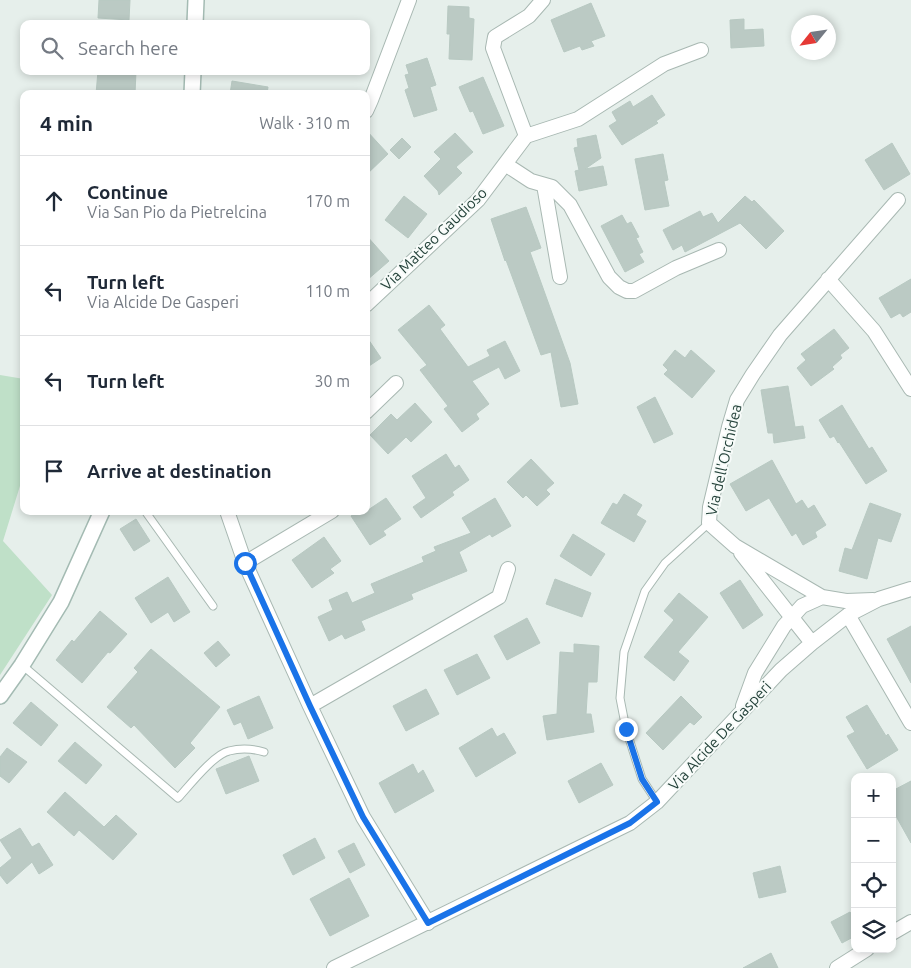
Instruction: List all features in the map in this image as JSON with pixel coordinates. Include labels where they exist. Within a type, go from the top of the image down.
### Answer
[{"type":"street","points":[[195,20],[196,0]]},
{"type":"street","points":[[370,102],[409,0]]},
{"type":"street","points":[[543,0],[529,16],[495,37],[493,48],[526,136],[578,119],[664,64],[701,50]]},
{"type":"street","points":[[192,90],[193,75]]},
{"type":"street","name":"Via Matteo Gaudioso","points":[[370,301],[478,200],[526,136]]},
{"type":"street","points":[[505,164],[531,181],[552,187],[570,205],[609,277],[619,287],[627,291],[634,291],[676,268],[719,250]]},
{"type":"street","points":[[544,185],[560,277]]},
{"type":"street","name":"Via dell'Orchidea","points":[[879,600],[846,601],[822,597],[735,546],[709,523],[710,508],[737,400],[780,335],[898,200]]},
{"type":"street","points":[[828,280],[874,331],[911,389]]},
{"type":"street","points":[[370,408],[396,383]]},
{"type":"street","points":[[0,696],[22,665],[61,602],[100,515]]},
{"type":"street","points":[[228,515],[245,563],[363,817],[428,923]]},
{"type":"street","points":[[245,563],[325,515]]},
{"type":"street","points":[[735,546],[812,643]]},
{"type":"street","points":[[310,706],[499,597],[508,569]]},
{"type":"street","name":"Via Alcide De Gasperi","points":[[334,968],[630,823],[657,802],[781,670],[812,643],[848,614],[879,600],[911,589]]},
{"type":"street","points":[[741,713],[755,673],[784,626],[802,606],[822,597]]},
{"type":"street","points":[[848,614],[911,723]]},
{"type":"street","points":[[896,931],[911,922]]},
{"type":"street","points":[[837,968],[861,953]]},
{"type":"lane","points":[[148,515],[213,606]]},
{"type":"lane","points":[[657,802],[642,779],[626,729],[620,698],[624,652],[645,591],[665,563],[709,523]]},
{"type":"lane","points":[[22,665],[178,798],[217,757],[229,750],[254,749],[264,752]]},
{"type":"green space","points":[[0,375],[20,378],[20,486],[3,541],[52,595],[0,675]]},
{"type":"building","points":[[99,0],[130,0],[129,20],[98,18]]},
{"type":"building","points":[[591,3],[605,36],[591,41],[594,46],[582,50],[580,46],[564,52],[551,20]]},
{"type":"building","points":[[448,6],[469,7],[469,18],[474,19],[472,60],[449,59],[450,34],[447,34]]},
{"type":"building","points":[[744,19],[744,30],[763,29],[764,46],[731,48],[730,20]]},
{"type":"building","points":[[427,58],[436,85],[430,87],[437,110],[414,117],[405,90],[409,88],[405,75],[409,74],[406,65]]},
{"type":"building","points":[[98,75],[136,75],[135,90],[96,90]]},
{"type":"building","points":[[483,77],[504,126],[483,134],[473,111],[470,112],[459,87]]},
{"type":"building","points":[[232,81],[268,87],[268,90],[231,90]]},
{"type":"building","points":[[652,95],[665,115],[656,121],[658,123],[622,145],[609,126],[617,121],[612,112],[630,101],[633,107]]},
{"type":"building","points":[[455,133],[473,152],[456,167],[462,173],[439,195],[438,191],[424,176],[441,159],[434,152]]},
{"type":"building","points":[[370,134],[388,154],[370,171]]},
{"type":"building","points":[[596,135],[601,158],[585,169],[603,166],[607,185],[579,191],[575,171],[579,170],[574,148],[578,147],[577,139]]},
{"type":"building","points":[[402,138],[411,147],[399,159],[390,150]]},
{"type":"building","points":[[892,143],[910,174],[884,190],[865,160]]},
{"type":"building","points":[[663,154],[668,180],[664,181],[669,206],[645,210],[635,159]]},
{"type":"building","points":[[404,196],[427,214],[408,238],[385,220]]},
{"type":"building","points":[[745,196],[752,202],[754,200],[784,231],[766,249],[740,223],[685,252],[682,245],[673,250],[663,230],[700,211],[703,217],[712,213],[718,223]]},
{"type":"building","points":[[526,207],[541,248],[530,252],[570,363],[578,404],[561,407],[551,352],[541,355],[491,219]]},
{"type":"building","points":[[622,215],[627,224],[631,222],[639,237],[636,238],[643,252],[639,254],[644,262],[625,272],[601,226]]},
{"type":"building","points":[[370,240],[389,261],[370,278]]},
{"type":"building","points":[[911,279],[911,312],[903,317],[900,313],[891,318],[879,298]]},
{"type":"building","points":[[429,305],[445,325],[440,329],[468,367],[490,356],[487,350],[505,341],[520,371],[505,379],[499,367],[472,381],[489,404],[476,414],[479,419],[462,432],[444,409],[448,406],[420,370],[427,365],[398,330]]},
{"type":"building","points":[[834,329],[849,348],[840,355],[842,358],[832,367],[834,369],[811,386],[797,368],[806,360],[801,354]]},
{"type":"building","points":[[370,342],[381,358],[370,365]]},
{"type":"building","points":[[675,350],[685,358],[691,350],[715,371],[692,398],[664,374],[668,370],[663,365]]},
{"type":"building","points":[[788,386],[795,427],[803,426],[805,438],[774,443],[773,433],[768,433],[761,390]]},
{"type":"building","points":[[655,397],[673,434],[654,443],[637,407]]},
{"type":"building","points":[[415,403],[432,422],[411,442],[406,437],[388,454],[370,435],[391,414],[397,420]]},
{"type":"building","points":[[842,405],[869,449],[872,447],[887,471],[866,484],[839,442],[834,436],[830,438],[819,420]]},
{"type":"building","points":[[446,454],[455,468],[459,465],[469,480],[452,492],[454,495],[421,518],[413,507],[426,498],[412,476]]},
{"type":"building","points":[[531,459],[554,483],[546,490],[550,494],[537,506],[526,495],[523,498],[507,482]]},
{"type":"building","points":[[772,460],[796,504],[802,500],[808,509],[814,505],[826,525],[815,532],[817,537],[803,545],[796,533],[792,536],[769,498],[746,511],[730,484]]},
{"type":"building","points":[[624,494],[642,505],[636,515],[646,521],[634,542],[601,523],[613,503],[617,505]]},
{"type":"building","points":[[386,498],[401,519],[383,531],[386,535],[370,545],[351,516],[370,515],[370,509]]},
{"type":"building","points":[[495,498],[511,526],[492,537],[490,534],[459,552],[467,571],[411,594],[413,599],[361,621],[365,630],[345,639],[342,634],[329,641],[318,617],[333,610],[329,600],[347,592],[352,603],[375,593],[371,584],[424,562],[422,557],[436,551],[434,547],[471,533],[462,518]]},
{"type":"building","points":[[870,503],[901,514],[891,542],[878,538],[867,579],[839,571],[845,548],[852,550]]},
{"type":"building","points":[[136,519],[150,541],[134,551],[120,529]]},
{"type":"building","points":[[573,534],[605,554],[591,576],[560,556]]},
{"type":"building","points":[[324,537],[341,561],[330,569],[334,573],[312,588],[292,560]]},
{"type":"building","points":[[168,577],[190,612],[174,622],[168,612],[151,623],[135,598]]},
{"type":"building","points":[[555,579],[591,593],[582,617],[546,604]]},
{"type":"building","points":[[740,580],[763,615],[743,629],[720,593]]},
{"type":"building","points":[[679,593],[708,617],[678,652],[689,661],[674,681],[644,657],[674,620],[664,611]]},
{"type":"building","points":[[100,611],[127,634],[110,653],[108,652],[82,683],[56,660]]},
{"type":"building","points":[[527,618],[540,643],[507,660],[494,636]]},
{"type":"building","points":[[911,626],[911,683],[887,639]]},
{"type":"building","points":[[218,641],[230,655],[216,667],[204,653]]},
{"type":"building","points":[[574,644],[599,646],[597,682],[588,682],[586,714],[591,714],[594,732],[547,740],[543,716],[557,714],[560,652],[574,653]]},
{"type":"building","points":[[151,649],[220,707],[190,743],[195,748],[175,768],[134,725],[131,728],[107,707],[138,672],[134,668]]},
{"type":"building","points":[[477,654],[490,678],[457,695],[444,670]]},
{"type":"building","points":[[426,689],[439,714],[406,731],[393,706]]},
{"type":"building","points":[[259,696],[273,728],[248,739],[241,722],[234,725],[227,710]]},
{"type":"building","points":[[681,696],[702,717],[694,725],[690,722],[663,750],[646,733]]},
{"type":"building","points":[[31,702],[58,725],[41,746],[13,723]]},
{"type":"building","points":[[867,705],[886,736],[888,734],[898,750],[867,769],[847,736],[855,732],[846,717]]},
{"type":"building","points":[[492,728],[497,737],[504,733],[516,753],[476,777],[459,748]]},
{"type":"building","points":[[75,742],[102,765],[86,784],[58,761]]},
{"type":"building","points":[[7,748],[27,762],[9,783],[0,776],[0,757]]},
{"type":"building","points":[[249,756],[259,781],[226,794],[216,769]]},
{"type":"building","points":[[601,763],[613,785],[579,803],[568,781]]},
{"type":"building","points":[[413,764],[418,774],[423,770],[434,791],[395,813],[379,783]]},
{"type":"building","points":[[911,781],[911,843],[896,816],[896,789]]},
{"type":"building","points":[[65,792],[104,827],[116,815],[137,834],[113,860],[79,830],[74,836],[47,812]]},
{"type":"building","points":[[20,828],[32,847],[39,843],[53,865],[39,874],[32,862],[7,884],[0,875],[0,868],[12,858],[0,840]]},
{"type":"building","points":[[315,838],[325,858],[293,875],[283,855]]},
{"type":"building","points":[[354,843],[365,865],[350,873],[338,851]]},
{"type":"building","points":[[780,866],[786,892],[759,898],[753,873]]},
{"type":"building","points":[[349,878],[369,916],[330,936],[310,899]]},
{"type":"building","points":[[850,912],[851,938],[842,943],[831,922]]},
{"type":"building","points":[[771,953],[778,968],[743,968]]},
{"type":"route","points":[[245,563],[363,817],[428,923],[630,823],[657,802],[642,779],[626,729]]}]
